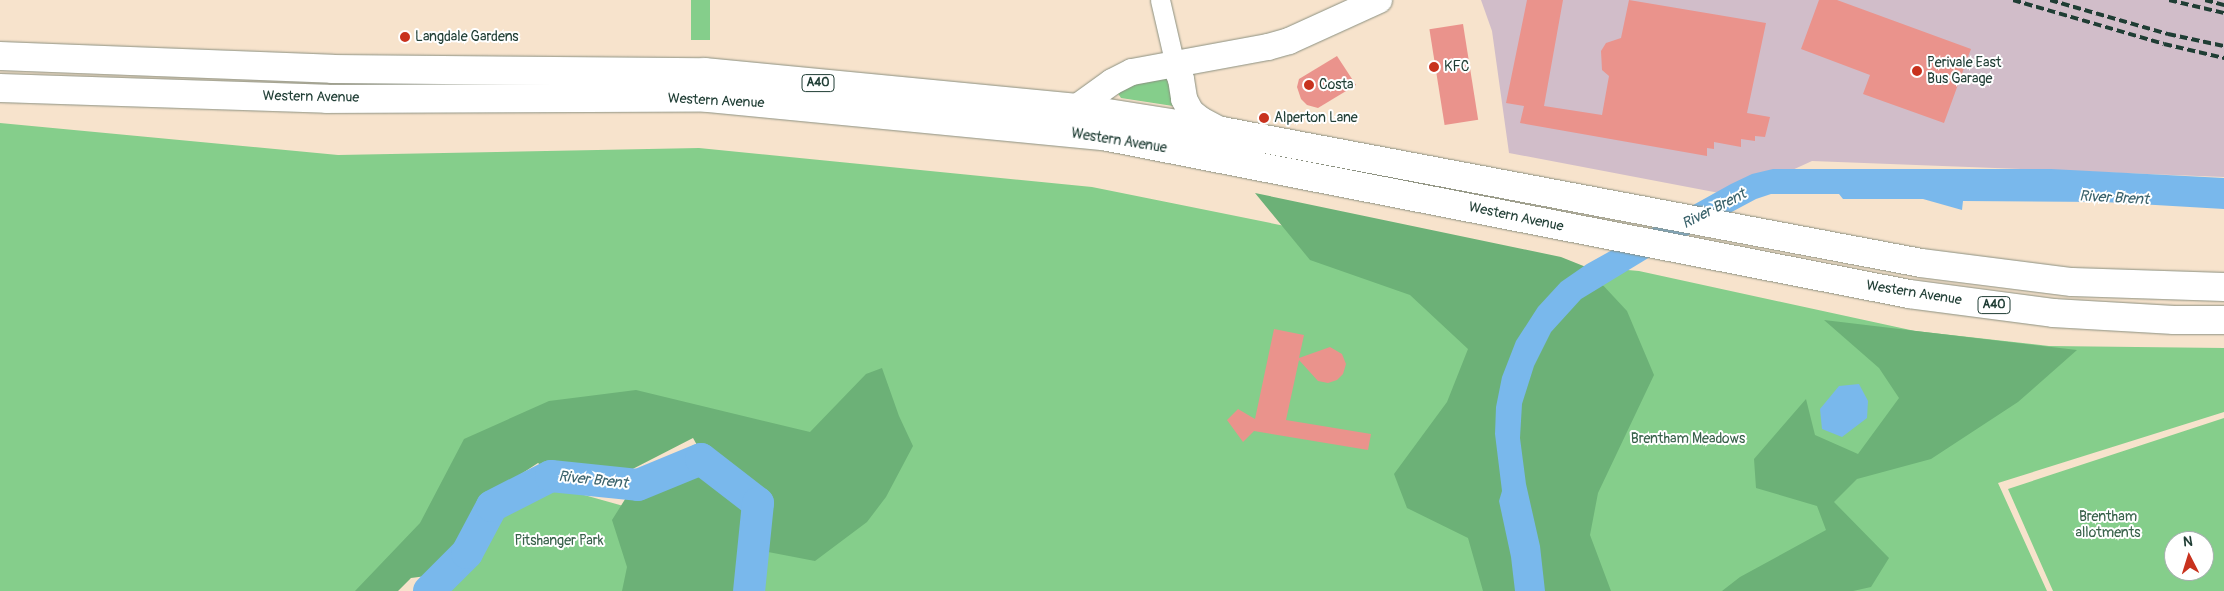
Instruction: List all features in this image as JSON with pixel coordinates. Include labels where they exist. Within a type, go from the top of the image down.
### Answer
[{"type":"highway","name":"Western Avenue","points":[[0,56],[332,69],[705,72],[1076,108],[1222,131],[1921,264],[2072,282],[2224,287]]},
{"type":"highway","name":"Western Avenue","points":[[0,88],[327,99],[716,99],[1103,136],[1909,294],[2053,313],[2174,320],[2224,320]]},
{"type":"main road","points":[[1076,108],[1112,82],[1132,72],[1268,47],[1289,40],[1379,0]]},
{"type":"main road","points":[[1175,65],[1181,78],[1184,99],[1191,112],[1201,120],[1222,131]]},
{"type":"street","points":[[1160,0],[1175,65]]},
{"type":"shaded area","points":[[1481,0],[2224,0],[2224,177],[1812,161],[1735,196],[1509,153],[1492,31]]},
{"type":"green space","points":[[691,0],[710,0],[710,40],[691,40]]},
{"type":"green space","points":[[1175,76],[1173,106],[1121,98],[1117,92],[1123,85]]},
{"type":"green space","points":[[0,123],[338,155],[699,148],[1092,187],[1518,273],[1502,591],[747,591],[798,487],[706,418],[564,434],[368,591],[0,591]]},
{"type":"green space","points":[[1255,193],[1561,257],[1586,267],[1627,311],[1654,375],[1598,493],[1590,535],[1611,591],[1483,591],[1468,538],[1407,508],[1394,474],[1447,402],[1468,349],[1410,295],[1310,260]]},
{"type":"green space","name":"Brentham Meadows","points":[[1616,269],[1639,271],[1915,331],[2049,346],[2224,348],[2224,412],[1998,483],[2047,591],[1534,591],[1554,348]]},
{"type":"green space","points":[[1824,320],[2077,350],[2018,402],[1931,459],[1857,479],[1834,502],[1889,558],[1871,587],[1853,591],[1722,591],[1740,577],[1826,530],[1817,506],[1756,488],[1754,459],[1806,399],[1815,435],[1858,454],[1899,398],[1879,368]]},
{"type":"green space","points":[[882,368],[899,416],[913,446],[886,497],[867,522],[815,561],[763,551],[760,548],[754,591],[622,591],[627,567],[612,520],[639,477],[694,450],[702,454],[693,438],[582,495],[538,463],[489,495],[467,542],[434,575],[411,578],[398,591],[355,591],[420,523],[464,439],[549,401],[636,390],[810,432],[866,374]]},
{"type":"green space","name":"Brentham allotments","points":[[2224,418],[2224,591],[2053,591],[2008,489]]},
{"type":"green space","name":"Pitshanger Park","points":[[552,486],[627,507],[698,591],[440,591],[475,558],[501,513]]},
{"type":"water","points":[[1773,169],[2051,169],[2224,178],[2224,209],[2104,202],[1963,201],[1962,210],[1923,199],[1843,199],[1839,194],[1771,194],[1756,199],[1668,246],[1581,299],[1551,332],[1534,366],[1522,404],[1520,438],[1526,484],[1540,546],[1545,591],[1515,591],[1511,557],[1499,501],[1502,491],[1495,434],[1496,407],[1502,377],[1516,341],[1538,307],[1561,282],[1587,264],[1731,184],[1752,174]]},
{"type":"water","points":[[1859,384],[1868,401],[1867,418],[1842,437],[1822,429],[1820,409],[1839,386]]},
{"type":"building","points":[[1527,0],[1563,0],[1544,106],[1602,115],[1609,76],[1602,70],[1601,51],[1606,43],[1621,38],[1629,0],[1766,23],[1747,113],[1770,117],[1765,137],[1755,136],[1755,141],[1741,139],[1741,147],[1714,142],[1714,149],[1707,148],[1707,156],[1520,123],[1524,106],[1506,103]]},
{"type":"building","name":"Perivale East Bus Garage","points":[[1819,0],[1837,0],[1971,49],[1944,123],[1863,94],[1870,75],[1801,49]]},
{"type":"building","points":[[1463,24],[1478,120],[1445,125],[1429,29]]},
{"type":"building","points":[[1337,56],[1356,85],[1318,108],[1307,105],[1301,99],[1297,87],[1299,79]]},
{"type":"building","points":[[1274,329],[1304,335],[1299,358],[1330,347],[1342,354],[1346,364],[1343,374],[1337,380],[1328,383],[1318,381],[1299,360],[1286,420],[1371,434],[1368,450],[1254,431],[1243,442],[1227,420],[1238,409],[1255,419]]},
{"type":"waterway","name":"River Brent","points":[[429,591],[467,553],[492,506],[551,476],[638,485],[701,459],[758,503],[749,591]]},
{"type":"railway","points":[[2013,0],[2164,44],[2224,58]]},
{"type":"railway","points":[[2050,0],[2168,34],[2224,46]]},
{"type":"railway","points":[[2169,0],[2224,13]]},
{"type":"railway","points":[[2205,0],[2224,5]]},
{"type":"place","name":"Langdale Gardens","points":[[405,37]]},
{"type":"place","name":"KFC","points":[[1434,67]]},
{"type":"place","name":"Perivale East Bus Garage","points":[[1917,71]]},
{"type":"place","name":"Costa","points":[[1309,85]]},
{"type":"place","name":"Alperton Lane","points":[[1264,118]]}]
